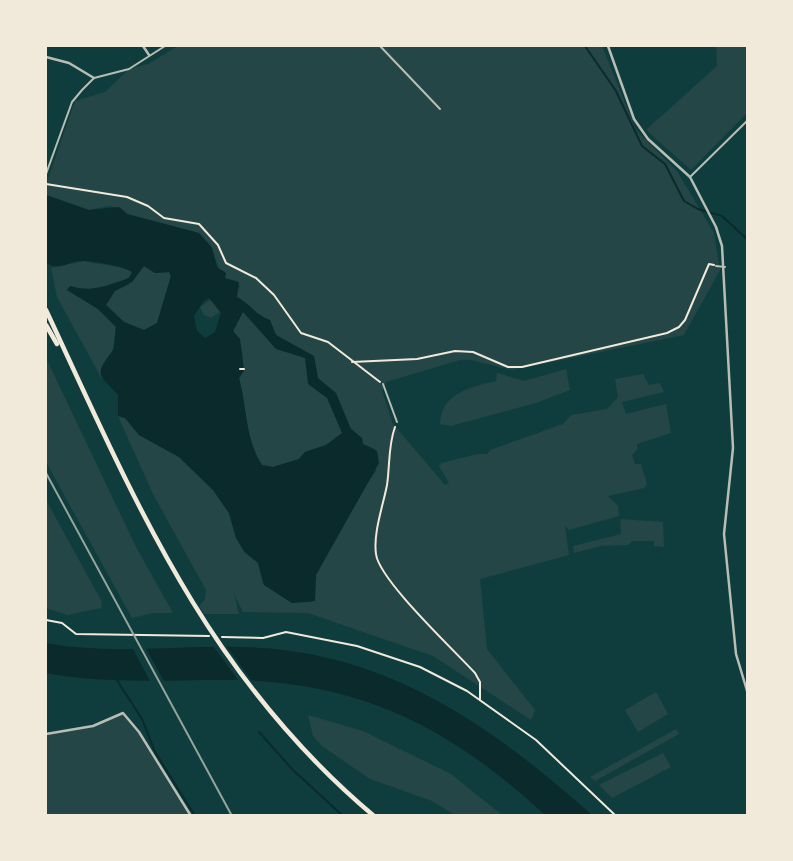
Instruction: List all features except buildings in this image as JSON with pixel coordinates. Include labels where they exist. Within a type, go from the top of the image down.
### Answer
[{"type":"main road","points":[[46,310],[66,360]]},
{"type":"main road","points":[[46,325],[135,501],[192,604],[231,662],[275,718],[374,816]]},
{"type":"street","points":[[143,46],[149,55]]},
{"type":"street","points":[[608,46],[634,120],[648,139],[690,177],[712,218],[725,267],[733,448],[724,534],[736,654],[747,694]]},
{"type":"street","points":[[46,57],[69,62],[94,78]]},
{"type":"street","points":[[46,734],[93,726],[123,712],[139,732],[191,816]]},
{"type":"lane","points":[[46,174],[72,102],[94,78],[129,69],[165,46]]},
{"type":"lane","points":[[380,46],[440,109]]},
{"type":"lane","points":[[690,177],[747,120]]},
{"type":"lane","points":[[716,266],[725,267]]},
{"type":"lane","points":[[383,384],[397,422]]},
{"type":"path","points":[[46,184],[122,196],[148,206],[164,218],[199,224],[218,245],[226,263],[256,278],[274,295],[301,333],[328,342],[383,384]]},
{"type":"path","points":[[352,362],[417,359],[455,351],[473,352],[508,367],[522,367],[667,333],[685,320],[709,264],[716,266]]},
{"type":"path","points":[[397,422],[390,441],[389,473],[375,550],[377,562],[397,589],[475,673],[480,682],[480,700]]},
{"type":"path","points":[[46,620],[62,622],[76,634],[263,638],[286,632],[357,646],[420,667],[480,700],[536,740],[616,816]]},
{"type":"shaded area","points":[[178,46],[602,46],[636,130],[677,171],[714,233],[720,270],[684,335],[512,370],[460,360],[386,382],[382,391],[393,424],[445,485],[449,483],[439,466],[442,463],[487,454],[490,450],[563,424],[571,415],[607,409],[618,397],[615,379],[643,374],[649,385],[660,383],[664,392],[622,402],[626,414],[666,404],[671,433],[637,444],[637,450],[632,455],[635,464],[641,464],[647,484],[644,488],[608,496],[618,506],[619,516],[569,530],[565,526],[569,555],[480,579],[487,649],[535,710],[531,720],[433,656],[308,613],[243,612],[234,594],[239,614],[204,614],[199,606],[205,599],[206,590],[153,494],[118,416],[125,418],[139,435],[179,457],[213,490],[229,513],[236,538],[244,552],[258,563],[263,584],[292,603],[312,602],[316,575],[354,503],[376,471],[375,449],[363,444],[362,438],[351,429],[326,445],[305,452],[299,459],[273,467],[262,465],[249,434],[239,378],[244,371],[242,350],[233,332],[242,312],[236,294],[240,286],[225,279],[226,273],[219,269],[211,246],[199,233],[127,214],[122,209],[109,206],[89,210],[46,195],[46,185],[75,101],[105,92],[129,69],[148,64]]},
{"type":"shaded area","points":[[716,46],[747,46],[747,113],[691,170],[646,130],[717,66]]},
{"type":"shaded area","points":[[46,195],[89,210],[119,207],[127,214],[199,233],[212,248],[217,267],[226,273],[225,278],[239,282],[237,297],[270,320],[276,335],[314,356],[318,378],[336,393],[351,429],[362,438],[363,444],[377,451],[379,463],[316,575],[315,601],[292,603],[264,585],[258,563],[245,552],[236,538],[229,513],[213,490],[179,457],[139,435],[125,418],[118,416],[118,395],[101,376],[102,367],[114,348],[116,327],[98,309],[67,290],[70,286],[85,289],[107,285],[129,278],[132,272],[88,261],[60,266],[46,263]],"holes":[[[144,266],[155,273],[169,272],[171,276],[157,323],[144,330],[124,322],[106,305],[115,291],[132,282]],[[209,298],[221,313],[215,332],[205,338],[197,331],[194,316]],[[243,312],[276,349],[305,358],[308,384],[327,398],[342,433],[326,445],[305,452],[299,459],[273,467],[262,465],[249,434],[239,378],[244,371],[240,339],[233,331]]]},
{"type":"shaded area","points":[[84,261],[125,268],[131,270],[132,275],[103,288],[71,286],[67,290],[98,309],[116,327],[113,350],[102,379],[57,297],[51,268]]},
{"type":"shaded area","points":[[144,266],[155,273],[169,272],[171,276],[157,323],[144,330],[124,322],[106,305],[115,291],[128,285]]},
{"type":"shaded area","points":[[211,299],[221,311],[211,318],[204,315],[200,307]]},
{"type":"shaded area","points":[[46,358],[137,549],[173,613],[153,613],[132,618],[46,462]]},
{"type":"shaded area","points":[[566,369],[570,390],[536,403],[451,426],[440,424],[442,413],[452,398],[468,389],[496,381],[497,373],[524,381]]},
{"type":"shaded area","points":[[46,500],[102,602],[101,608],[67,615],[46,608]]},
{"type":"shaded area","points":[[620,519],[663,522],[664,547],[654,546],[654,541],[632,541],[628,545],[601,546],[574,553],[573,546],[621,534]]},
{"type":"shaded area","points":[[46,643],[119,649],[242,647],[294,651],[343,662],[389,677],[474,723],[514,751],[592,815],[545,815],[476,758],[404,717],[366,702],[326,690],[283,683],[93,679],[46,673]]},
{"type":"shaded area","points":[[656,692],[668,714],[638,732],[625,710]]},
{"type":"shaded area","points":[[123,713],[139,732],[191,815],[46,815],[46,734],[93,726]]},
{"type":"shaded area","points":[[308,715],[363,731],[451,774],[502,815],[455,815],[432,801],[370,779],[322,746],[313,736]]},
{"type":"shaded area","points":[[676,729],[679,734],[595,781],[590,777]]},
{"type":"shaded area","points":[[663,753],[671,767],[612,798],[599,785]]},
{"type":"pier","points":[[211,643],[224,643],[255,685],[241,684]]},
{"type":"pier","points":[[131,645],[144,645],[165,683],[151,683]]},
{"type":"waterway","points":[[585,46],[616,91],[642,146],[665,164],[684,201],[698,209],[722,216],[748,240]]},
{"type":"waterway","points":[[115,677],[142,719],[155,752],[195,816]]},
{"type":"waterway","points":[[259,732],[293,770],[343,816]]},
{"type":"railway","points":[[46,473],[232,816]]}]
